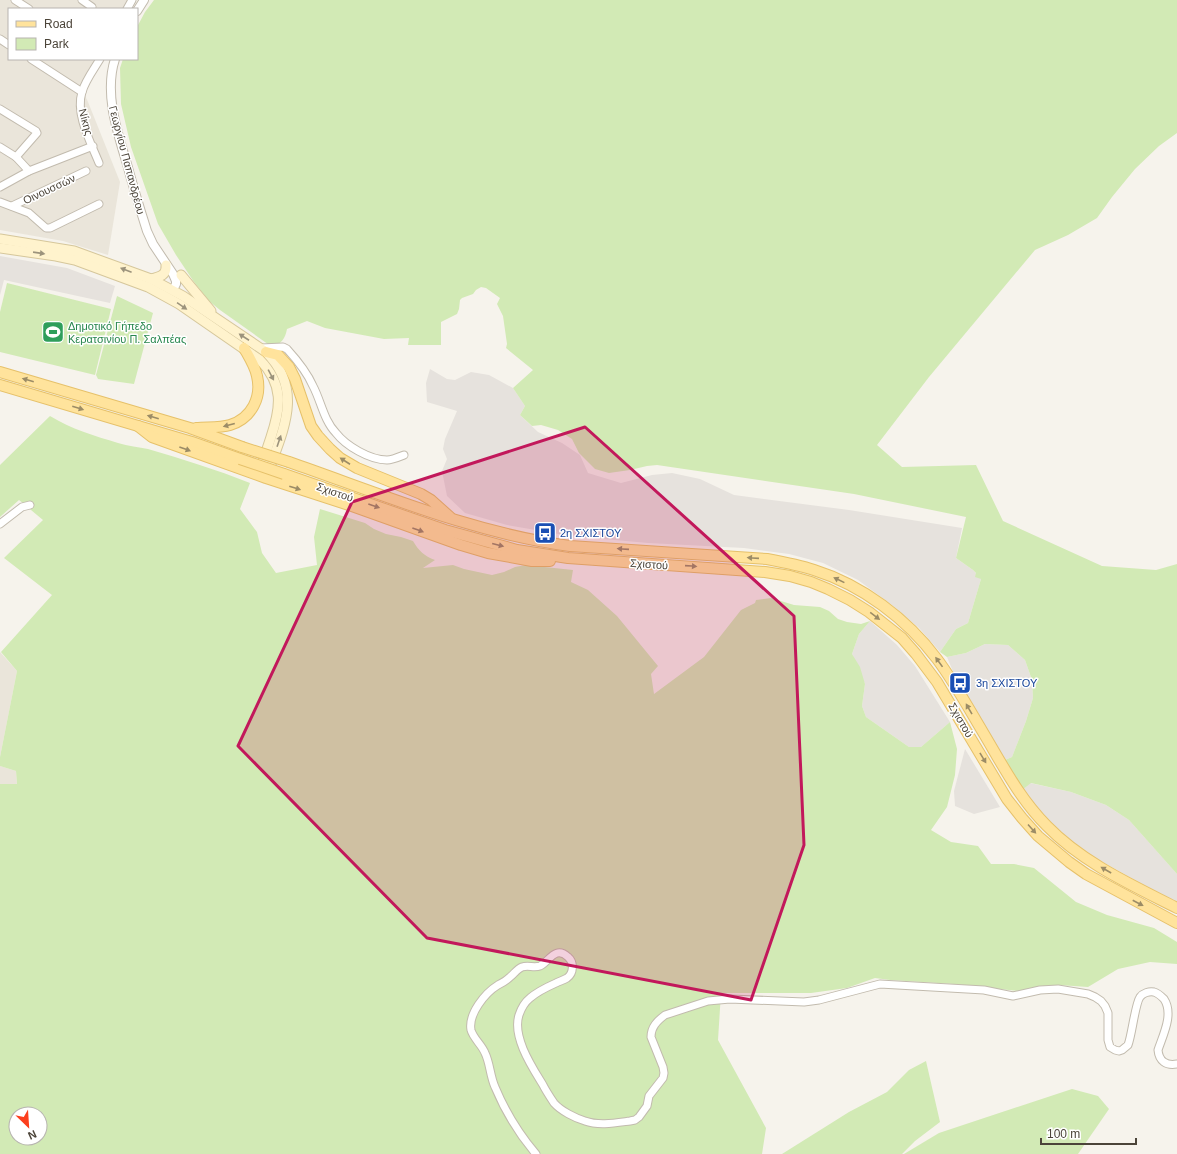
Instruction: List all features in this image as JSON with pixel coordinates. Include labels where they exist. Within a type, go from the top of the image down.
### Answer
[{"type":"main road","points":[[0,239],[74,251],[152,279],[183,296],[263,350],[275,362],[281,372],[286,386],[288,400],[287,417],[262,477]]},
{"type":"main road","points":[[0,248],[75,260],[148,287],[179,304],[260,360],[272,376],[278,394],[279,406],[262,477]]},
{"type":"main road","points":[[152,279],[162,275],[165,272],[166,265]]},
{"type":"main road","points":[[181,275],[221,322]]},
{"type":"main road","points":[[190,428],[231,425],[245,417],[254,406],[259,390],[259,383],[255,367],[244,348]]},
{"type":"main road","points":[[263,350],[278,355],[289,367],[311,426],[318,436],[340,458],[357,468],[421,494],[431,500],[451,519]]},
{"type":"main road","name":"Σχιστού","points":[[0,372],[190,428],[451,519],[521,538],[570,546],[767,559],[792,563],[816,570],[856,588],[876,601],[911,629],[937,659],[960,694],[1017,791],[1047,826],[1075,851],[1092,862],[1177,908]]},
{"type":"main road","name":"Σχιστού","points":[[0,385],[192,442],[408,518],[465,536],[517,550],[568,558],[765,572],[790,576],[811,582],[850,600],[869,612],[902,638],[924,663],[949,700],[1007,799],[1018,814],[1038,836],[1086,874],[1177,923]]},
{"type":"main road","points":[[138,426],[152,437],[262,477],[352,506],[439,538],[488,553],[532,561],[548,561],[568,558]]},
{"type":"street","points":[[15,0],[27,8]]},
{"type":"street","points":[[82,0],[92,7]]},
{"type":"street","points":[[138,9],[144,0]]},
{"type":"street","points":[[33,60],[82,92]]},
{"type":"street","name":"Νίκης","points":[[99,60],[82,92],[80,110],[82,120],[99,163]]},
{"type":"street","name":"Γεωργίου Παπανδρέου","points":[[115,60],[111,78],[111,94],[114,116],[147,231],[153,244],[162,256],[181,275]]},
{"type":"street","points":[[0,109],[37,133],[16,157]]},
{"type":"street","points":[[0,187],[29,171],[93,146]]},
{"type":"street","points":[[0,147],[16,157],[29,171]]},
{"type":"street","name":"Οινουσσών","points":[[12,206],[86,171]]},
{"type":"street","points":[[0,202],[29,212],[46,228],[50,228],[99,204]]},
{"type":"street","name":"Γεωργίου Παπανδρέου","points":[[162,256],[176,280],[173,290]]},
{"type":"street","points":[[181,275],[186,288],[186,292],[183,296]]},
{"type":"street","points":[[263,350],[283,347],[287,348],[305,372],[313,386],[328,422],[336,434],[347,443],[360,452],[375,458],[387,460],[404,455]]},
{"type":"street","points":[[0,524],[22,507],[30,505]]},
{"type":"street","points":[[536,1154],[506,1112],[494,1087],[486,1054],[471,1030],[471,1021],[481,999],[495,986],[509,978],[522,967],[540,966],[552,955],[556,954],[564,954],[571,961],[572,965],[570,974],[567,978],[528,999],[517,1021],[518,1032],[529,1063],[555,1104],[578,1118],[596,1124],[630,1122],[639,1117],[647,1106],[648,1096],[663,1078],[664,1074],[663,1067],[651,1037],[652,1027],[665,1015],[708,1001],[730,999],[804,1002],[819,1000],[880,984],[984,990],[1013,996],[1050,989],[1068,990],[1088,994],[1101,1001],[1108,1013],[1108,1044],[1112,1049],[1119,1051],[1126,1048],[1128,1045],[1138,1000],[1144,993],[1152,991],[1161,995],[1164,999],[1168,1014],[1167,1024],[1158,1054],[1163,1062],[1172,1065],[1177,1064]]},
{"type":"highlighted area","points":[[585,427],[794,616],[804,845],[751,1000],[427,938],[238,746],[352,502]]},
{"type":"shaded area","points":[[0,0],[128,0],[124,8],[8,8],[8,60],[95,60],[81,87],[120,182],[108,255],[63,241],[0,230]]},
{"type":"shaded area","points":[[0,256],[67,268],[115,286],[110,303],[4,280],[0,295]]},
{"type":"shaded area","points":[[430,369],[447,379],[455,380],[471,372],[489,375],[513,388],[525,406],[520,415],[538,432],[562,443],[580,455],[588,473],[621,483],[652,475],[672,473],[700,479],[734,495],[849,510],[962,528],[956,558],[973,570],[981,579],[968,623],[956,629],[940,652],[919,628],[892,605],[858,580],[823,563],[789,554],[744,548],[648,543],[570,536],[507,525],[465,513],[447,496],[442,471],[447,459],[443,449],[445,439],[457,411],[427,402],[426,383]]},
{"type":"shaded area","points":[[870,621],[897,645],[915,666],[950,722],[921,747],[909,747],[866,717],[862,706],[865,684],[852,654],[859,634]]},
{"type":"shaded area","points":[[985,644],[1008,645],[1025,660],[1032,680],[1033,698],[1026,721],[1012,757],[1005,760],[956,679],[947,657],[966,653]]},
{"type":"shaded area","points":[[0,652],[17,671],[0,757]]},
{"type":"shaded area","points":[[965,749],[1000,807],[974,814],[955,806],[954,791]]},
{"type":"shaded area","points":[[0,766],[16,771],[17,785],[0,784]]},
{"type":"shaded area","points":[[1030,783],[1071,792],[1106,805],[1129,820],[1177,874],[1177,902],[1092,856],[1062,834],[1041,815],[1022,790]]},
{"type":"green space","points":[[154,0],[1177,0],[1177,133],[1159,146],[1135,169],[1097,218],[1068,235],[1035,250],[929,377],[877,445],[902,467],[976,465],[1003,521],[1102,566],[1156,570],[1177,564],[1177,874],[1129,820],[1106,805],[1071,792],[1031,783],[1022,790],[1005,760],[1012,757],[1033,698],[1032,680],[1025,660],[1008,645],[985,644],[966,653],[947,657],[940,652],[956,629],[968,623],[981,579],[975,577],[976,573],[973,570],[956,558],[966,517],[854,494],[657,465],[609,473],[595,469],[579,453],[572,439],[558,430],[541,425],[532,426],[520,415],[525,406],[513,388],[533,370],[506,348],[507,344],[503,316],[497,304],[500,298],[486,288],[481,287],[473,294],[462,298],[460,300],[457,314],[441,322],[441,345],[408,345],[409,338],[384,339],[325,328],[307,321],[287,329],[282,340],[272,347],[209,301],[176,255],[158,224],[131,147],[121,104],[120,68],[123,60],[138,60],[138,25]]},
{"type":"green space","name":"Δημοτικό Γήπεδο Κερατσινίου Π. Σαλπέας","points":[[7,283],[111,309],[95,375],[0,352],[0,312]]},
{"type":"green space","points":[[117,296],[153,313],[134,384],[98,379],[96,375]]},
{"type":"green space","points":[[50,416],[66,425],[92,435],[122,444],[148,449],[212,469],[250,483],[240,509],[257,532],[262,553],[276,573],[317,565],[314,537],[320,509],[365,523],[386,534],[413,541],[422,553],[435,560],[423,568],[453,565],[492,575],[526,565],[573,570],[571,582],[588,590],[617,616],[658,666],[651,674],[654,694],[704,657],[741,610],[755,603],[756,600],[771,598],[794,605],[820,607],[829,611],[838,619],[847,622],[861,624],[870,621],[859,634],[852,654],[860,667],[865,684],[862,706],[866,717],[909,747],[921,747],[950,722],[957,749],[955,775],[947,807],[931,830],[951,842],[978,846],[991,864],[1014,864],[1034,868],[1076,902],[1107,915],[1154,928],[1177,942],[1177,964],[1150,962],[1118,969],[1088,987],[1059,985],[1019,991],[875,978],[847,988],[811,993],[721,993],[718,1040],[766,1128],[762,1154],[0,1154],[0,784],[17,784],[16,771],[0,766],[0,757],[17,671],[1,652],[52,595],[4,558],[43,520],[19,500],[0,517],[0,465]]},
{"type":"green space","points":[[926,1061],[940,1122],[915,1141],[902,1154],[782,1154],[849,1112],[887,1092],[909,1070]]},
{"type":"green space","points":[[1072,1089],[1098,1096],[1109,1109],[1078,1154],[904,1154],[939,1133]]},
{"type":"place","name":"Δημοτικό Γήπεδο Κερατσινίου Π. Σαλπέας","points":[[53,332]]},
{"type":"place","name":"2η ΣΧΙΣΤΟΥ","points":[[545,533]]},
{"type":"place","name":"3η ΣΧΙΣΤΟΥ","points":[[960,683]]}]
